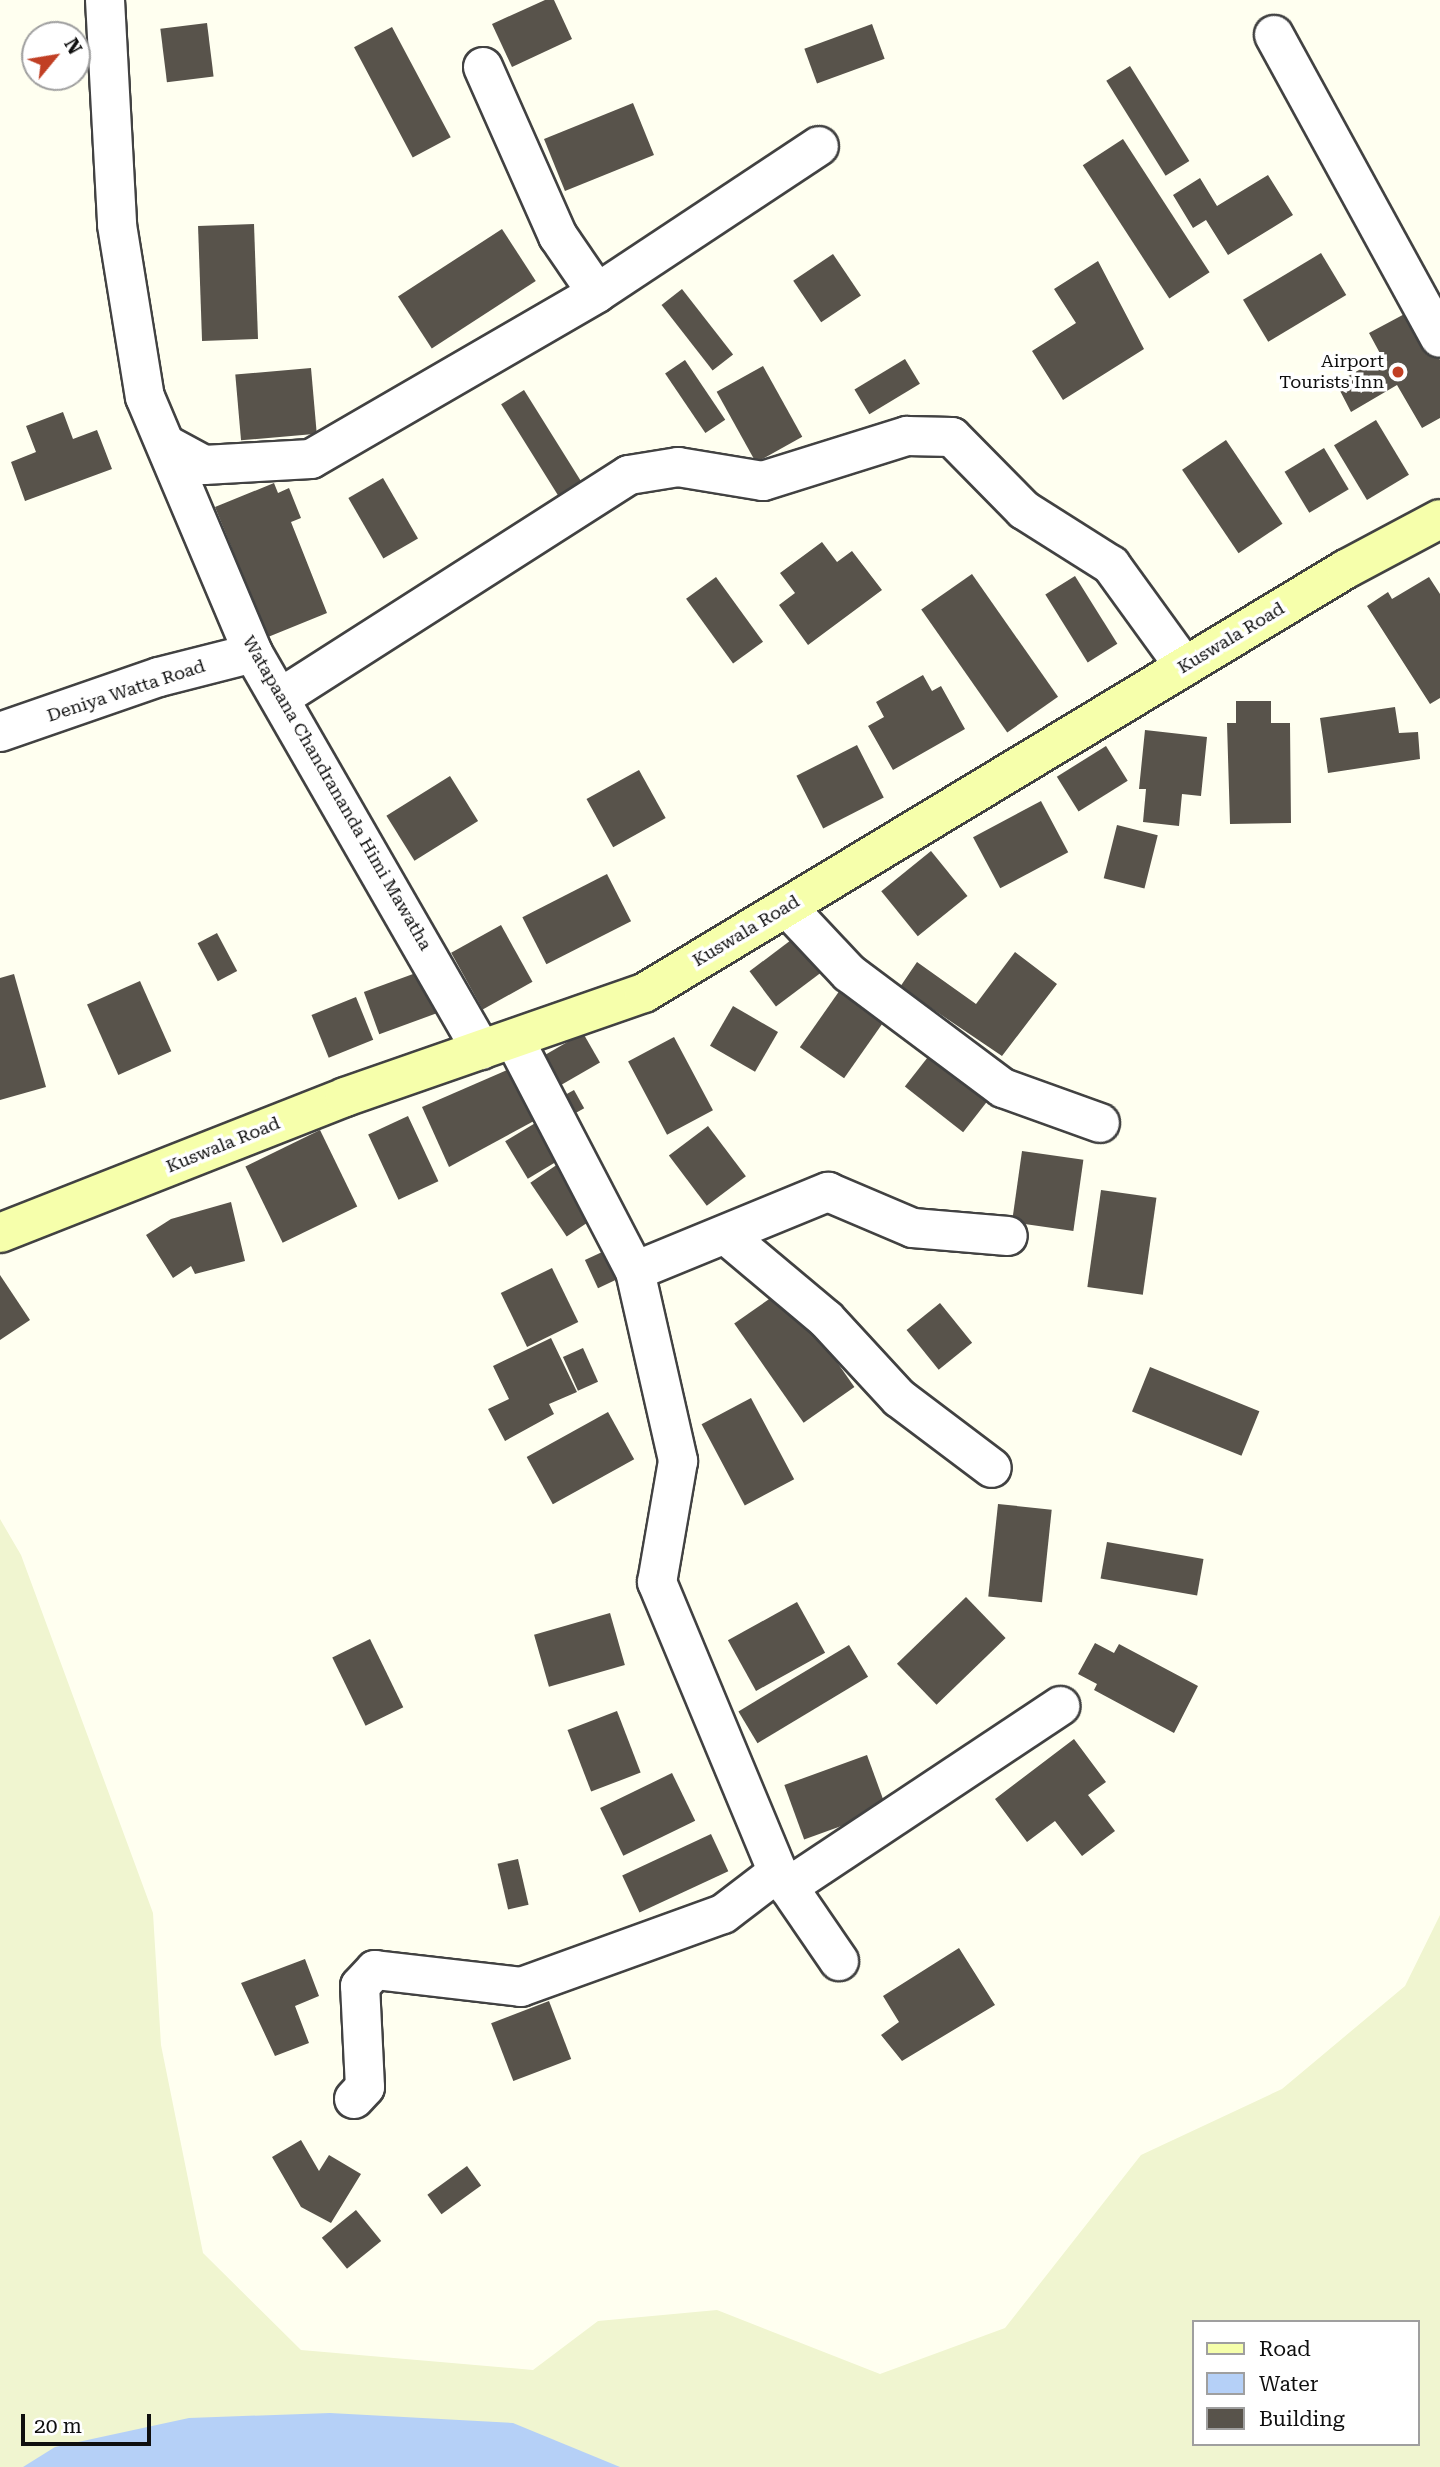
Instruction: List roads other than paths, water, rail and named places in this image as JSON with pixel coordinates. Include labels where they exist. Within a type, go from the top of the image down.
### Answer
[{"type":"street","name":"Watapaana Chandrananda Himi Mawatha","points":[[105,0],[117,225],[145,397],[253,653],[635,1271],[678,1461],[657,1582],[783,1880],[839,1961]]},
{"type":"street","points":[[1274,35],[1440,338]]},
{"type":"street","points":[[483,67],[558,236],[597,293]]},
{"type":"street","points":[[167,445],[204,465],[311,460],[597,293],[819,146]]},
{"type":"street","points":[[280,698],[629,475],[678,467],[764,481],[907,436],[952,437],[1024,510],[1111,565],[1184,666]]},
{"type":"street","name":"Kuswala Road","points":[[0,1233],[497,1044],[644,993],[1184,666],[1440,519]]},
{"type":"street","name":"Deniya Watta Road","points":[[0,732],[159,677],[253,653]]},
{"type":"street","points":[[787,907],[849,973],[1003,1088],[1100,1123]]},
{"type":"street","points":[[635,1271],[727,1236],[828,1192],[913,1228],[1008,1236]]},
{"type":"street","points":[[727,1236],[826,1320],[899,1398],[992,1468]]},
{"type":"street","points":[[354,2099],[365,2087],[360,1986],[375,1970],[521,1987],[723,1913],[783,1880],[1060,1706]]},
{"type":"water","points":[[330,2413],[513,2423],[620,2467],[23,2467],[55,2447],[189,2418]]},
{"type":"place","name":"Airport Tourists Inn","points":[[1398,372]]}]
